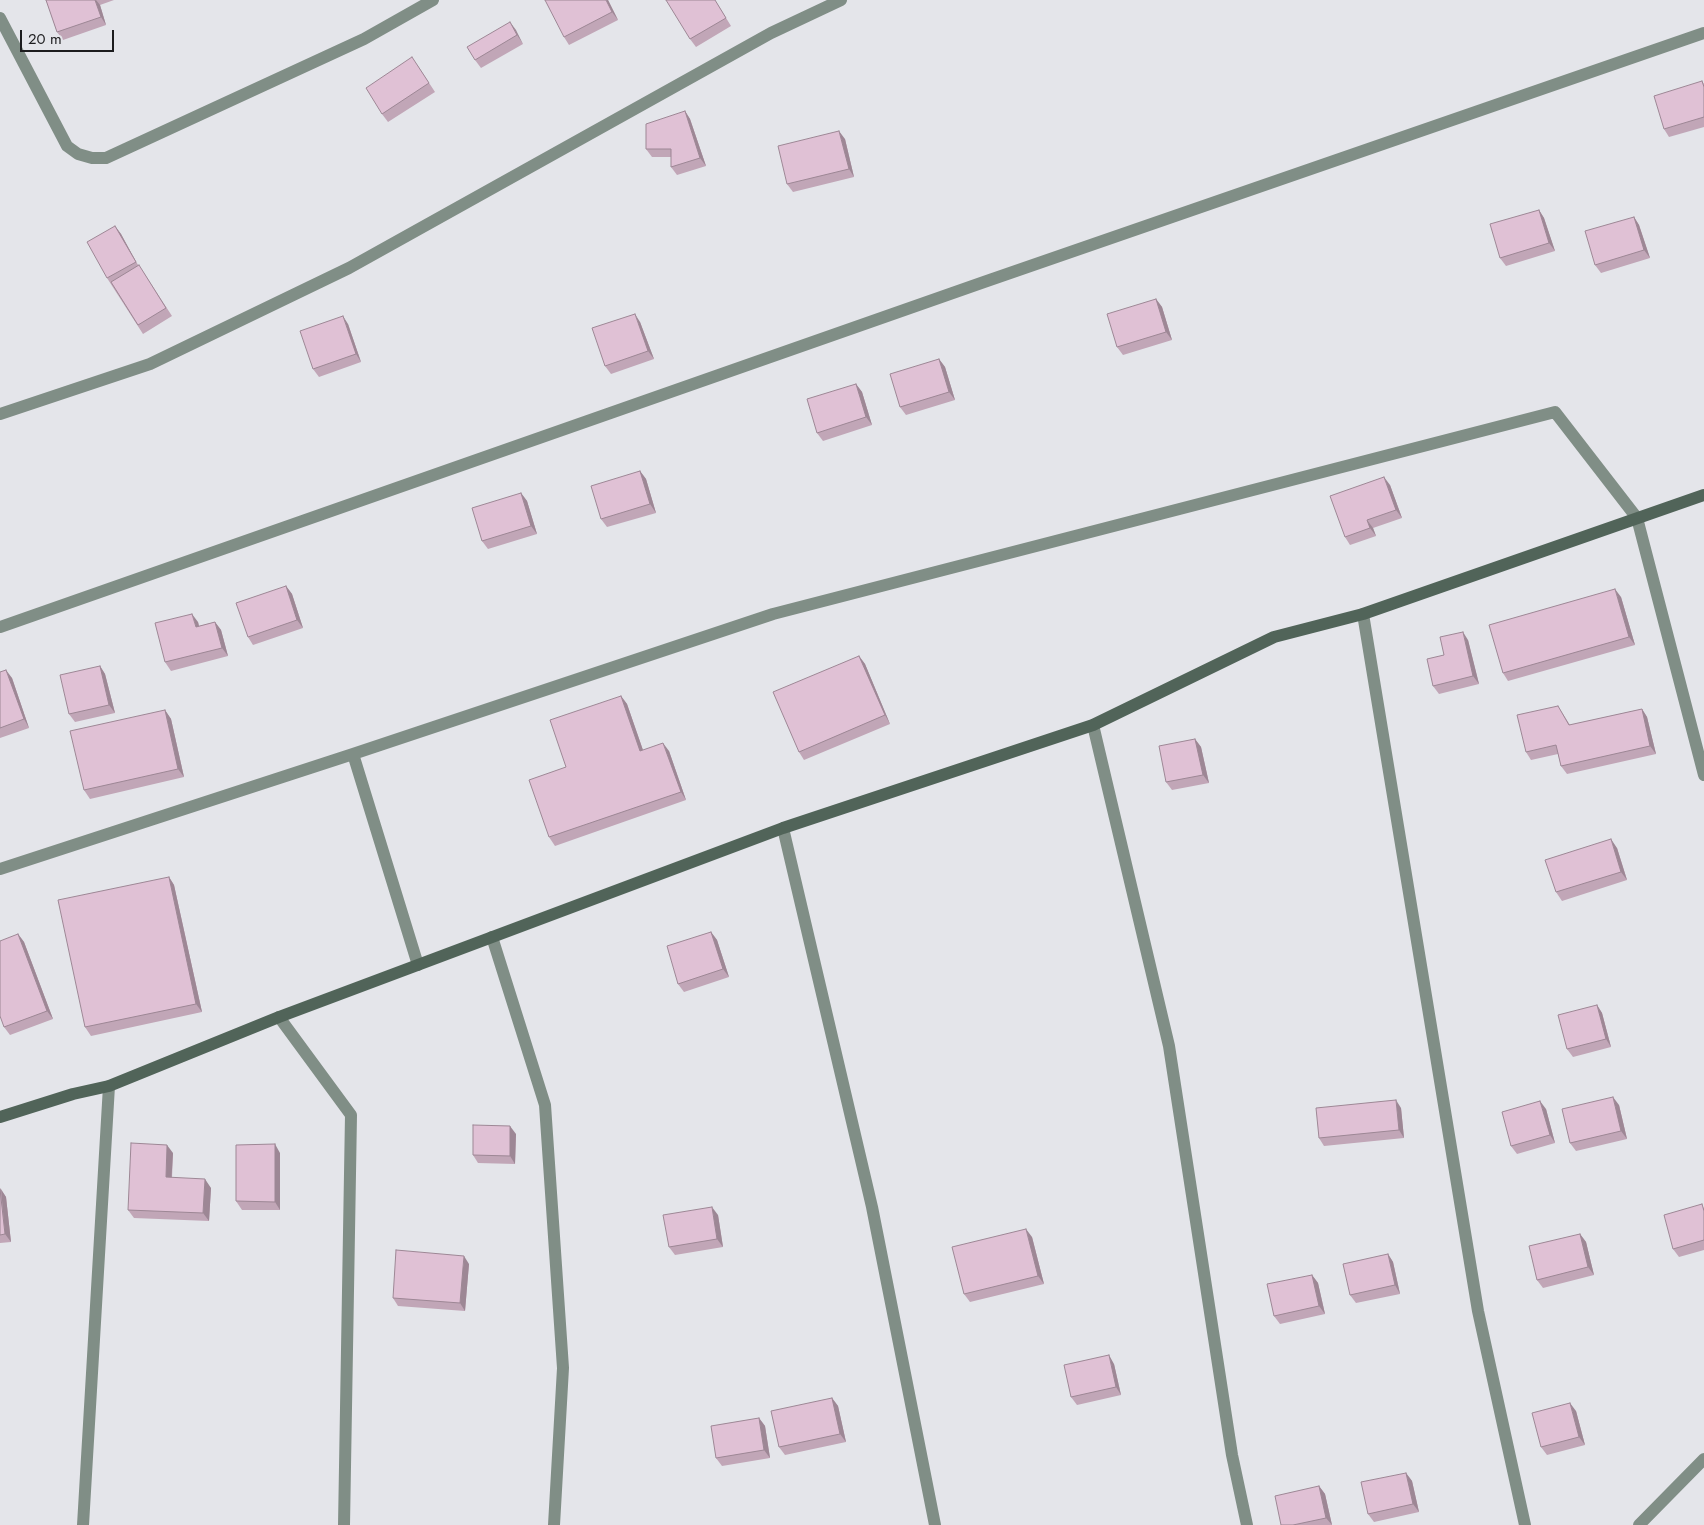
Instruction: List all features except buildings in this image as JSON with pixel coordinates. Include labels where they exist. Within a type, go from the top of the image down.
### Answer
[{"type":"street","points":[[0,18],[67,146],[78,154],[92,158],[106,158],[364,39],[433,0]]},
{"type":"street","points":[[0,414],[150,364],[350,268],[771,33],[841,0]]},
{"type":"street","points":[[0,627],[956,292],[1704,33]]},
{"type":"street","points":[[0,869],[774,614],[1555,412],[1637,518],[1704,775]]},
{"type":"street","points":[[0,1117],[73,1094],[109,1086],[279,1017],[782,828],[1093,724],[1274,637],[1363,614],[1704,495]]},
{"type":"street","points":[[1363,614],[1478,1311],[1525,1525]]},
{"type":"street","points":[[1093,724],[1169,1046],[1232,1455],[1247,1525]]},
{"type":"street","points":[[353,754],[418,965]]},
{"type":"street","points":[[782,828],[872,1207],[935,1525]]},
{"type":"street","points":[[492,937],[545,1105],[563,1368],[554,1525]]},
{"type":"street","points":[[279,1017],[351,1115],[344,1525]]},
{"type":"street","points":[[83,1525],[109,1086]]},
{"type":"street","points":[[1639,1525],[1704,1459]]}]
